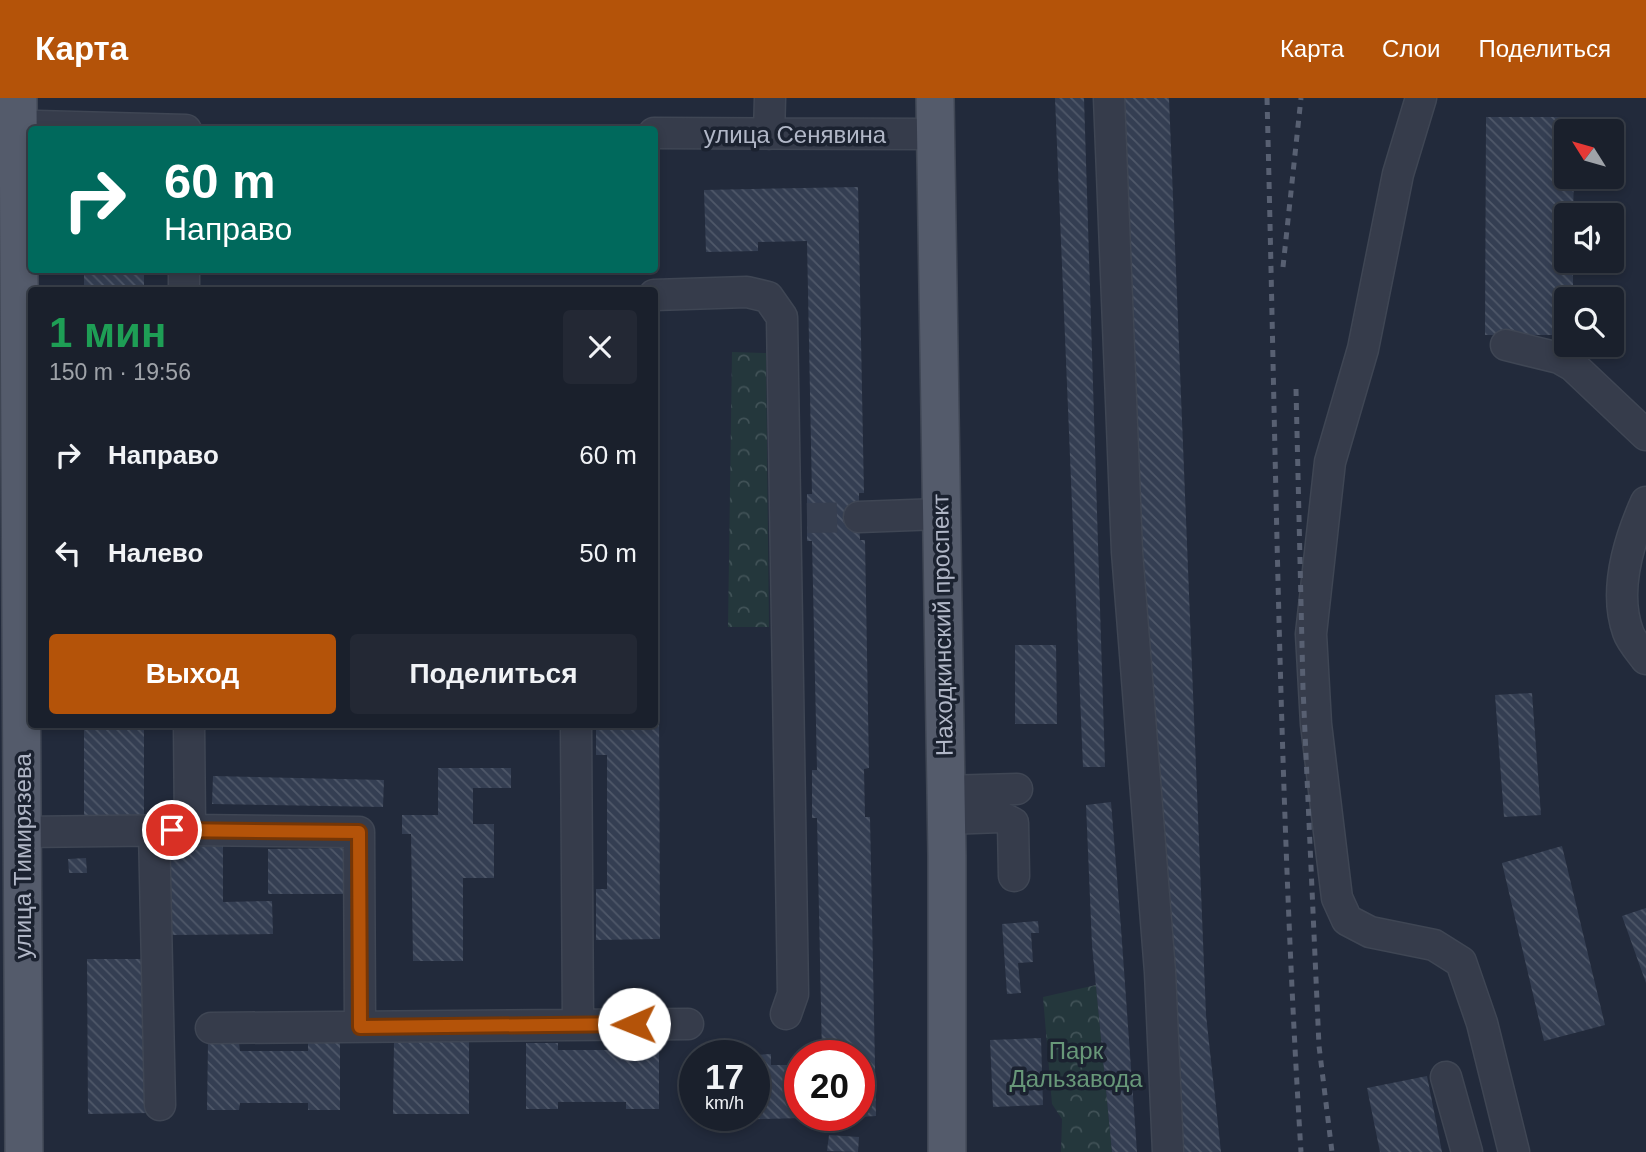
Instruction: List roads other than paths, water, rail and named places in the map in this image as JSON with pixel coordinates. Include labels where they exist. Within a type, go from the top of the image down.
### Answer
[{"type":"main road","name":"Находкинский проспект","points":[[935,98],[946,805],[947,1152]]},
{"type":"main road","name":"улица Тимирязева","points":[[12,116],[22,832],[11,871],[24,1152]]},
{"type":"street","points":[[769,134],[770,98]]},
{"type":"street","points":[[1109,98],[1127,552],[1160,972],[1168,1152]]},
{"type":"street","points":[[1421,98],[1398,174],[1363,349],[1330,462],[1311,634],[1316,724],[1337,898],[1347,920],[1370,932],[1434,945],[1461,962],[1482,1023],[1514,1152]]},
{"type":"street","points":[[12,116],[136,126]]},
{"type":"street","name":"улица Сенявина","points":[[658,133],[936,134]]},
{"type":"street","points":[[658,295],[747,292],[768,297],[782,317],[795,519],[793,993],[786,1014]]},
{"type":"street","points":[[1506,345],[1559,358],[1573,366],[1646,435]]},
{"type":"street","points":[[1646,502],[1632,535],[1625,567],[1624,606],[1628,632],[1646,659]]},
{"type":"street","points":[[859,517],[940,514]]},
{"type":"street","points":[[189,728],[190,830]]},
{"type":"street","points":[[576,728],[579,1025]]},
{"type":"street","points":[[946,805],[1017,789]]},
{"type":"street","points":[[946,805],[1008,818],[1013,823],[1014,876]]},
{"type":"street","points":[[154,831],[160,1105]]},
{"type":"street","points":[[22,832],[359,832],[360,1027]]},
{"type":"street","points":[[211,1028],[688,1024]]},
{"type":"street","points":[[1446,1077],[1467,1152]]},
{"type":"tunnel","points":[[807,518],[859,517]]},
{"type":"railway","points":[[1267,98],[1283,757],[1301,1152]]},
{"type":"railway","points":[[1283,267],[1301,98]]},
{"type":"railway","points":[[1296,389],[1303,688],[1319,1046],[1332,1152]]},
{"type":"park label","name":"Парк Дальзавода","points":[[1076,1064]]}]
